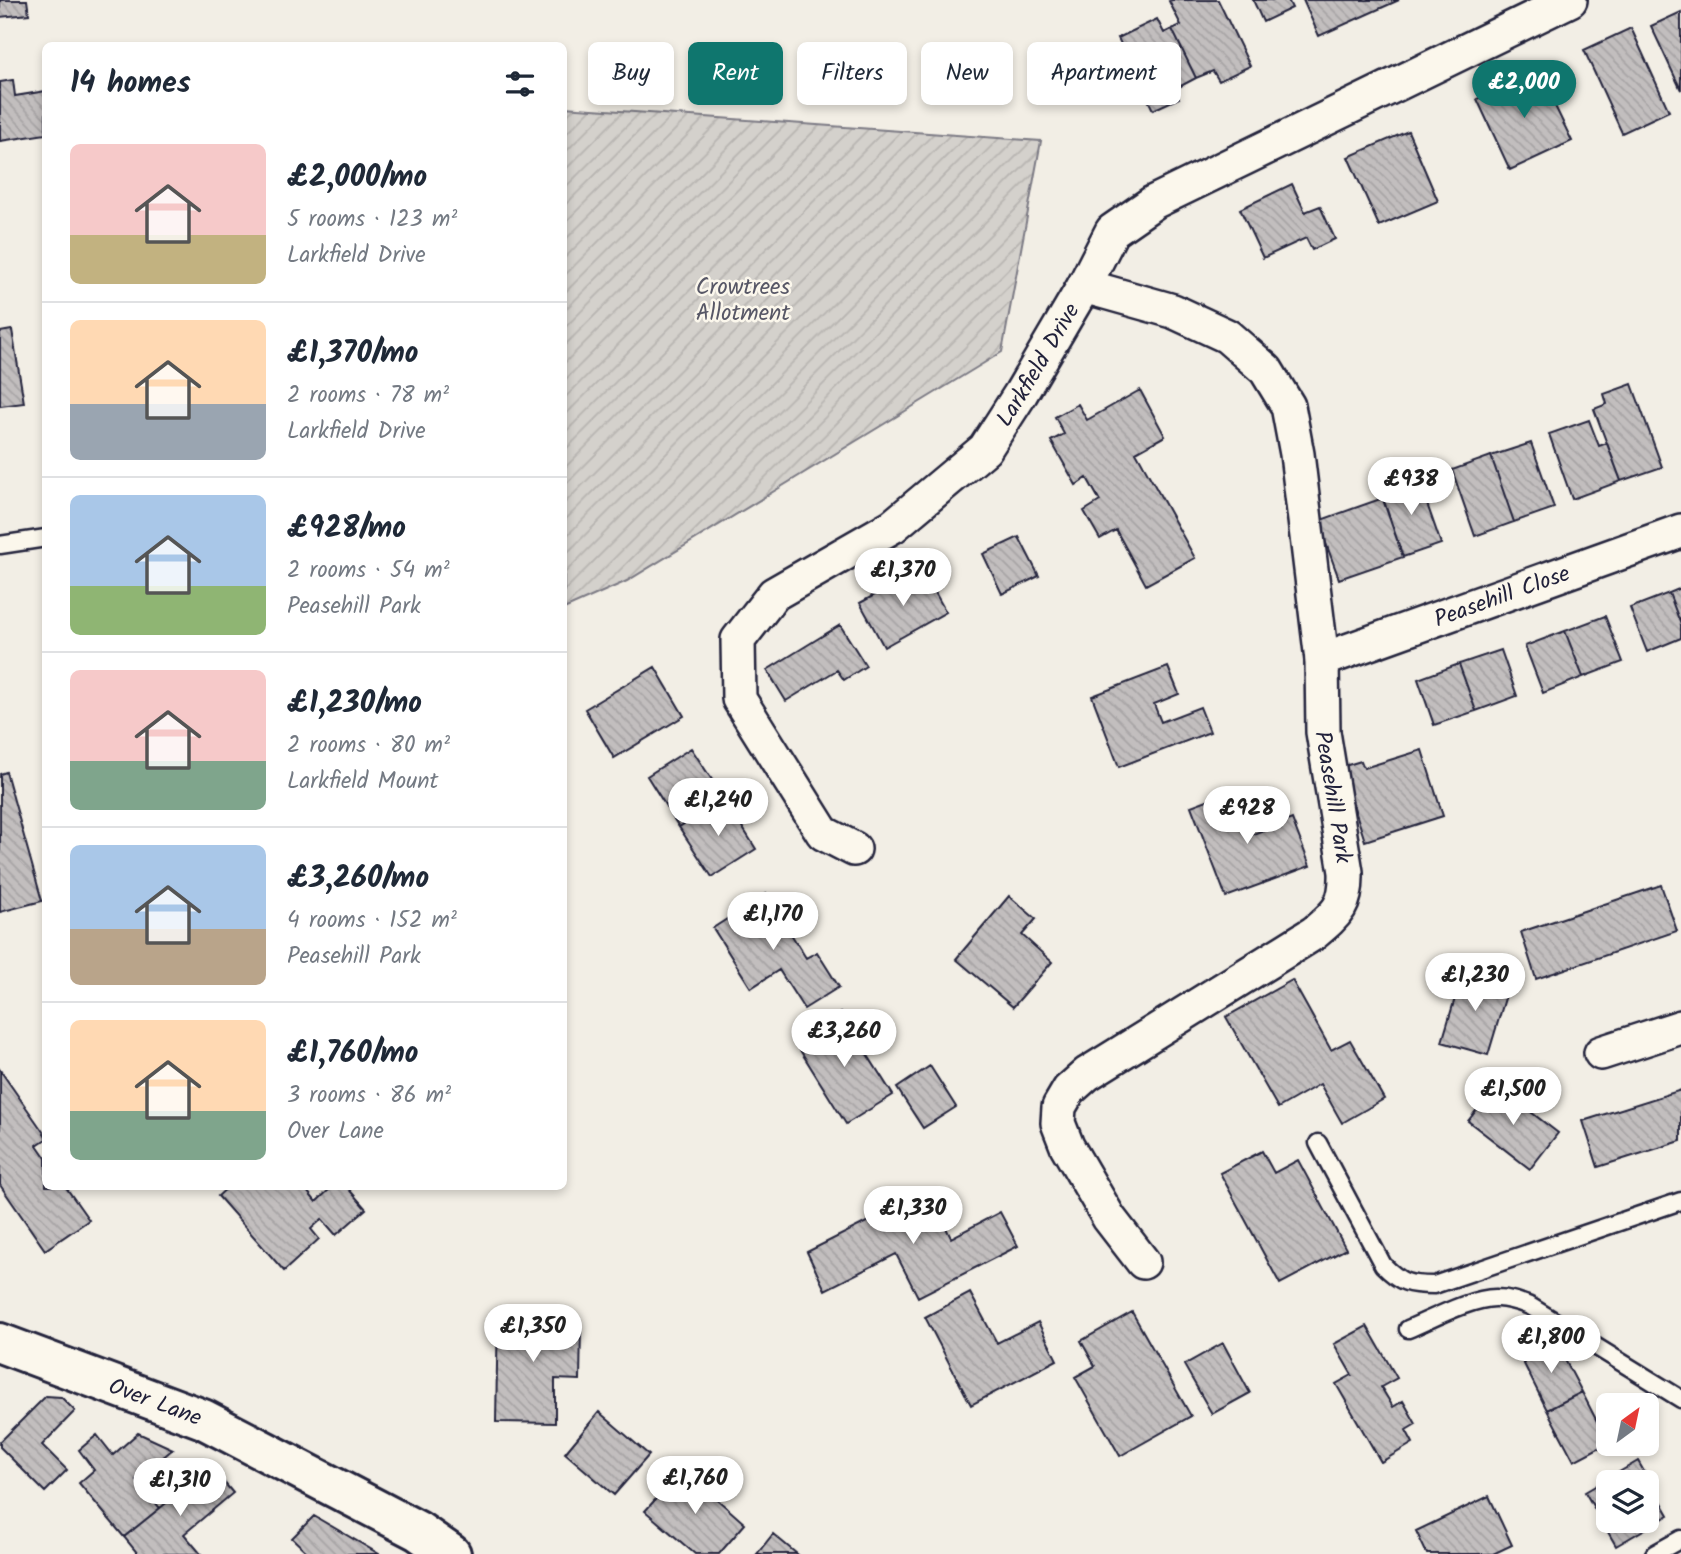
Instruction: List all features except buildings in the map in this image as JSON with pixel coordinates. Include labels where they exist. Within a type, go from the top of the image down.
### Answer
[{"type":"street","name":"Larkfield Drive","points":[[855,849],[823,833],[739,699],[738,640],[774,594],[893,526],[985,449],[1084,286],[1112,231],[1154,202],[1570,0]]},
{"type":"street","name":"Peasehill Park","points":[[1084,286],[1173,311],[1227,336],[1266,370],[1288,406],[1297,454],[1322,660],[1323,732],[1346,872],[1347,890],[1341,907],[1314,933],[1087,1074],[1069,1090],[1059,1107],[1058,1123],[1067,1146],[1108,1218],[1143,1262]]},
{"type":"street","name":"Peasehill Close","points":[[1322,660],[1681,531]]},
{"type":"street","points":[[1601,1053],[1681,1027]]},
{"type":"street","name":"Over Lane","points":[[0,1343],[203,1419],[418,1531],[451,1554]]},
{"type":"lane","points":[[0,545],[42,539]]},
{"type":"lane","points":[[1318,1143],[1383,1265],[1396,1278],[1415,1285],[1434,1285],[1681,1201]]},
{"type":"lane","points":[[1408,1329],[1477,1301],[1494,1298],[1511,1300],[1530,1306],[1681,1399]]},
{"type":"lane","points":[[1654,1554],[1681,1539]]},
{"type":"green space","name":"Crowtrees Allotment","points":[[567,107],[1041,141],[1002,352],[627,581],[567,608]]}]
